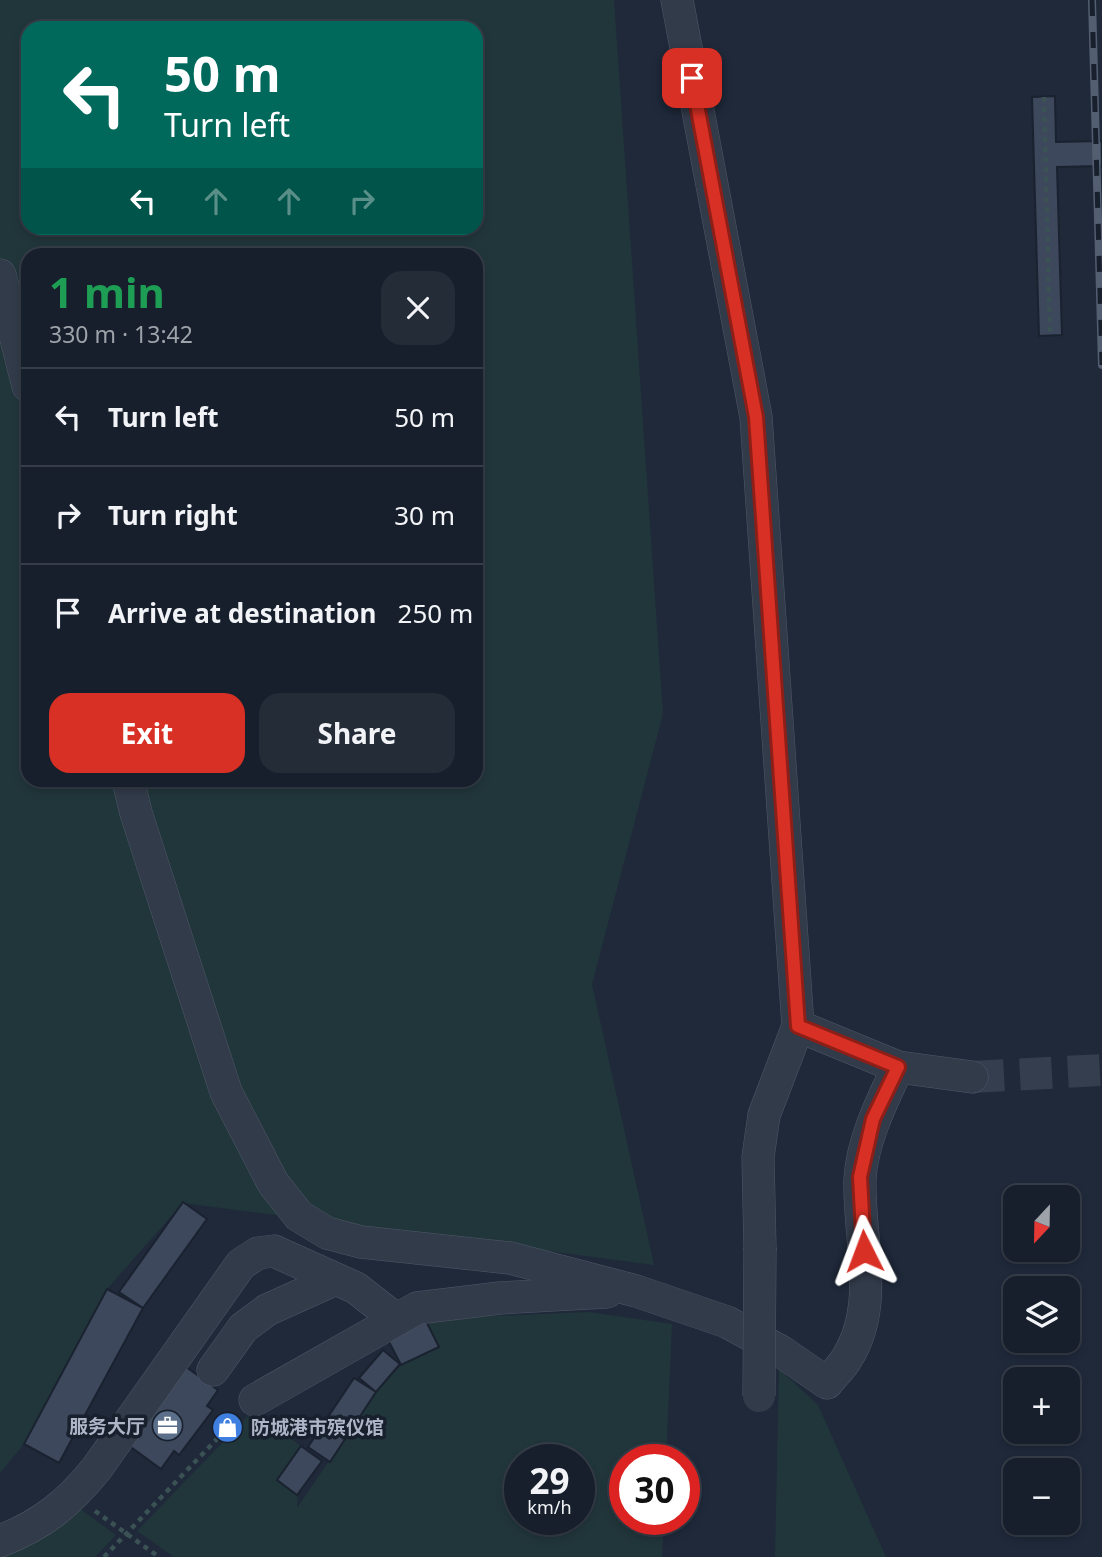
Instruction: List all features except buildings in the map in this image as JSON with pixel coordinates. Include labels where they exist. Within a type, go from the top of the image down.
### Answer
[{"type":"street","points":[[677,0],[756,417],[798,1026],[764,1115],[758,1157],[759,1396]]},
{"type":"street","points":[[0,275],[21,358]]},
{"type":"street","points":[[130,787],[226,1092],[273,1183],[299,1216],[327,1233],[361,1242],[510,1258],[636,1291],[727,1322],[782,1352],[827,1384],[848,1357],[863,1317],[866,1276],[860,1177],[873,1119],[898,1067]]},
{"type":"street","points":[[798,1026],[898,1067],[972,1077]]},
{"type":"street","points":[[0,1541],[42,1522],[75,1496],[241,1264],[258,1253],[274,1251],[356,1288],[397,1320]]},
{"type":"street","points":[[213,1370],[243,1328],[267,1310],[327,1283]]},
{"type":"street","points":[[255,1400],[417,1308],[477,1301],[636,1291]]},
{"type":"path","points":[[1044,97],[1050,336]]},
{"type":"path","points":[[104,1557],[255,1400]]},
{"type":"path","points":[[75,1496],[159,1557]]},
{"type":"green space","points":[[0,0],[614,0],[663,714],[592,984],[654,1265],[183,1203],[107,1289],[24,1444],[0,1473]]},
{"type":"green space","points":[[588,1312],[672,1324],[667,1444],[609,1444],[609,1535],[663,1535],[662,1557],[174,1557],[137,1531],[253,1411],[301,1446],[297,1508],[376,1392],[401,1365],[439,1347],[425,1319]]},
{"type":"green space","points":[[779,1369],[818,1405],[886,1557],[775,1557]]},
{"type":"green space","points":[[79,1508],[116,1535],[95,1557],[0,1557],[0,1553]]},
{"type":"tunnel","points":[[972,1077],[1102,1070]]},
{"type":"railway","points":[[1092,0],[1102,365]]},
{"type":"place","name":"服务大厅","points":[[168,1426]]},
{"type":"place","name":"防城港市殡仪馆","points":[[228,1427]]},
{"type":"route","points":[[692,78],[756,417],[798,1026],[898,1067],[873,1119],[860,1177],[864,1251]]}]
